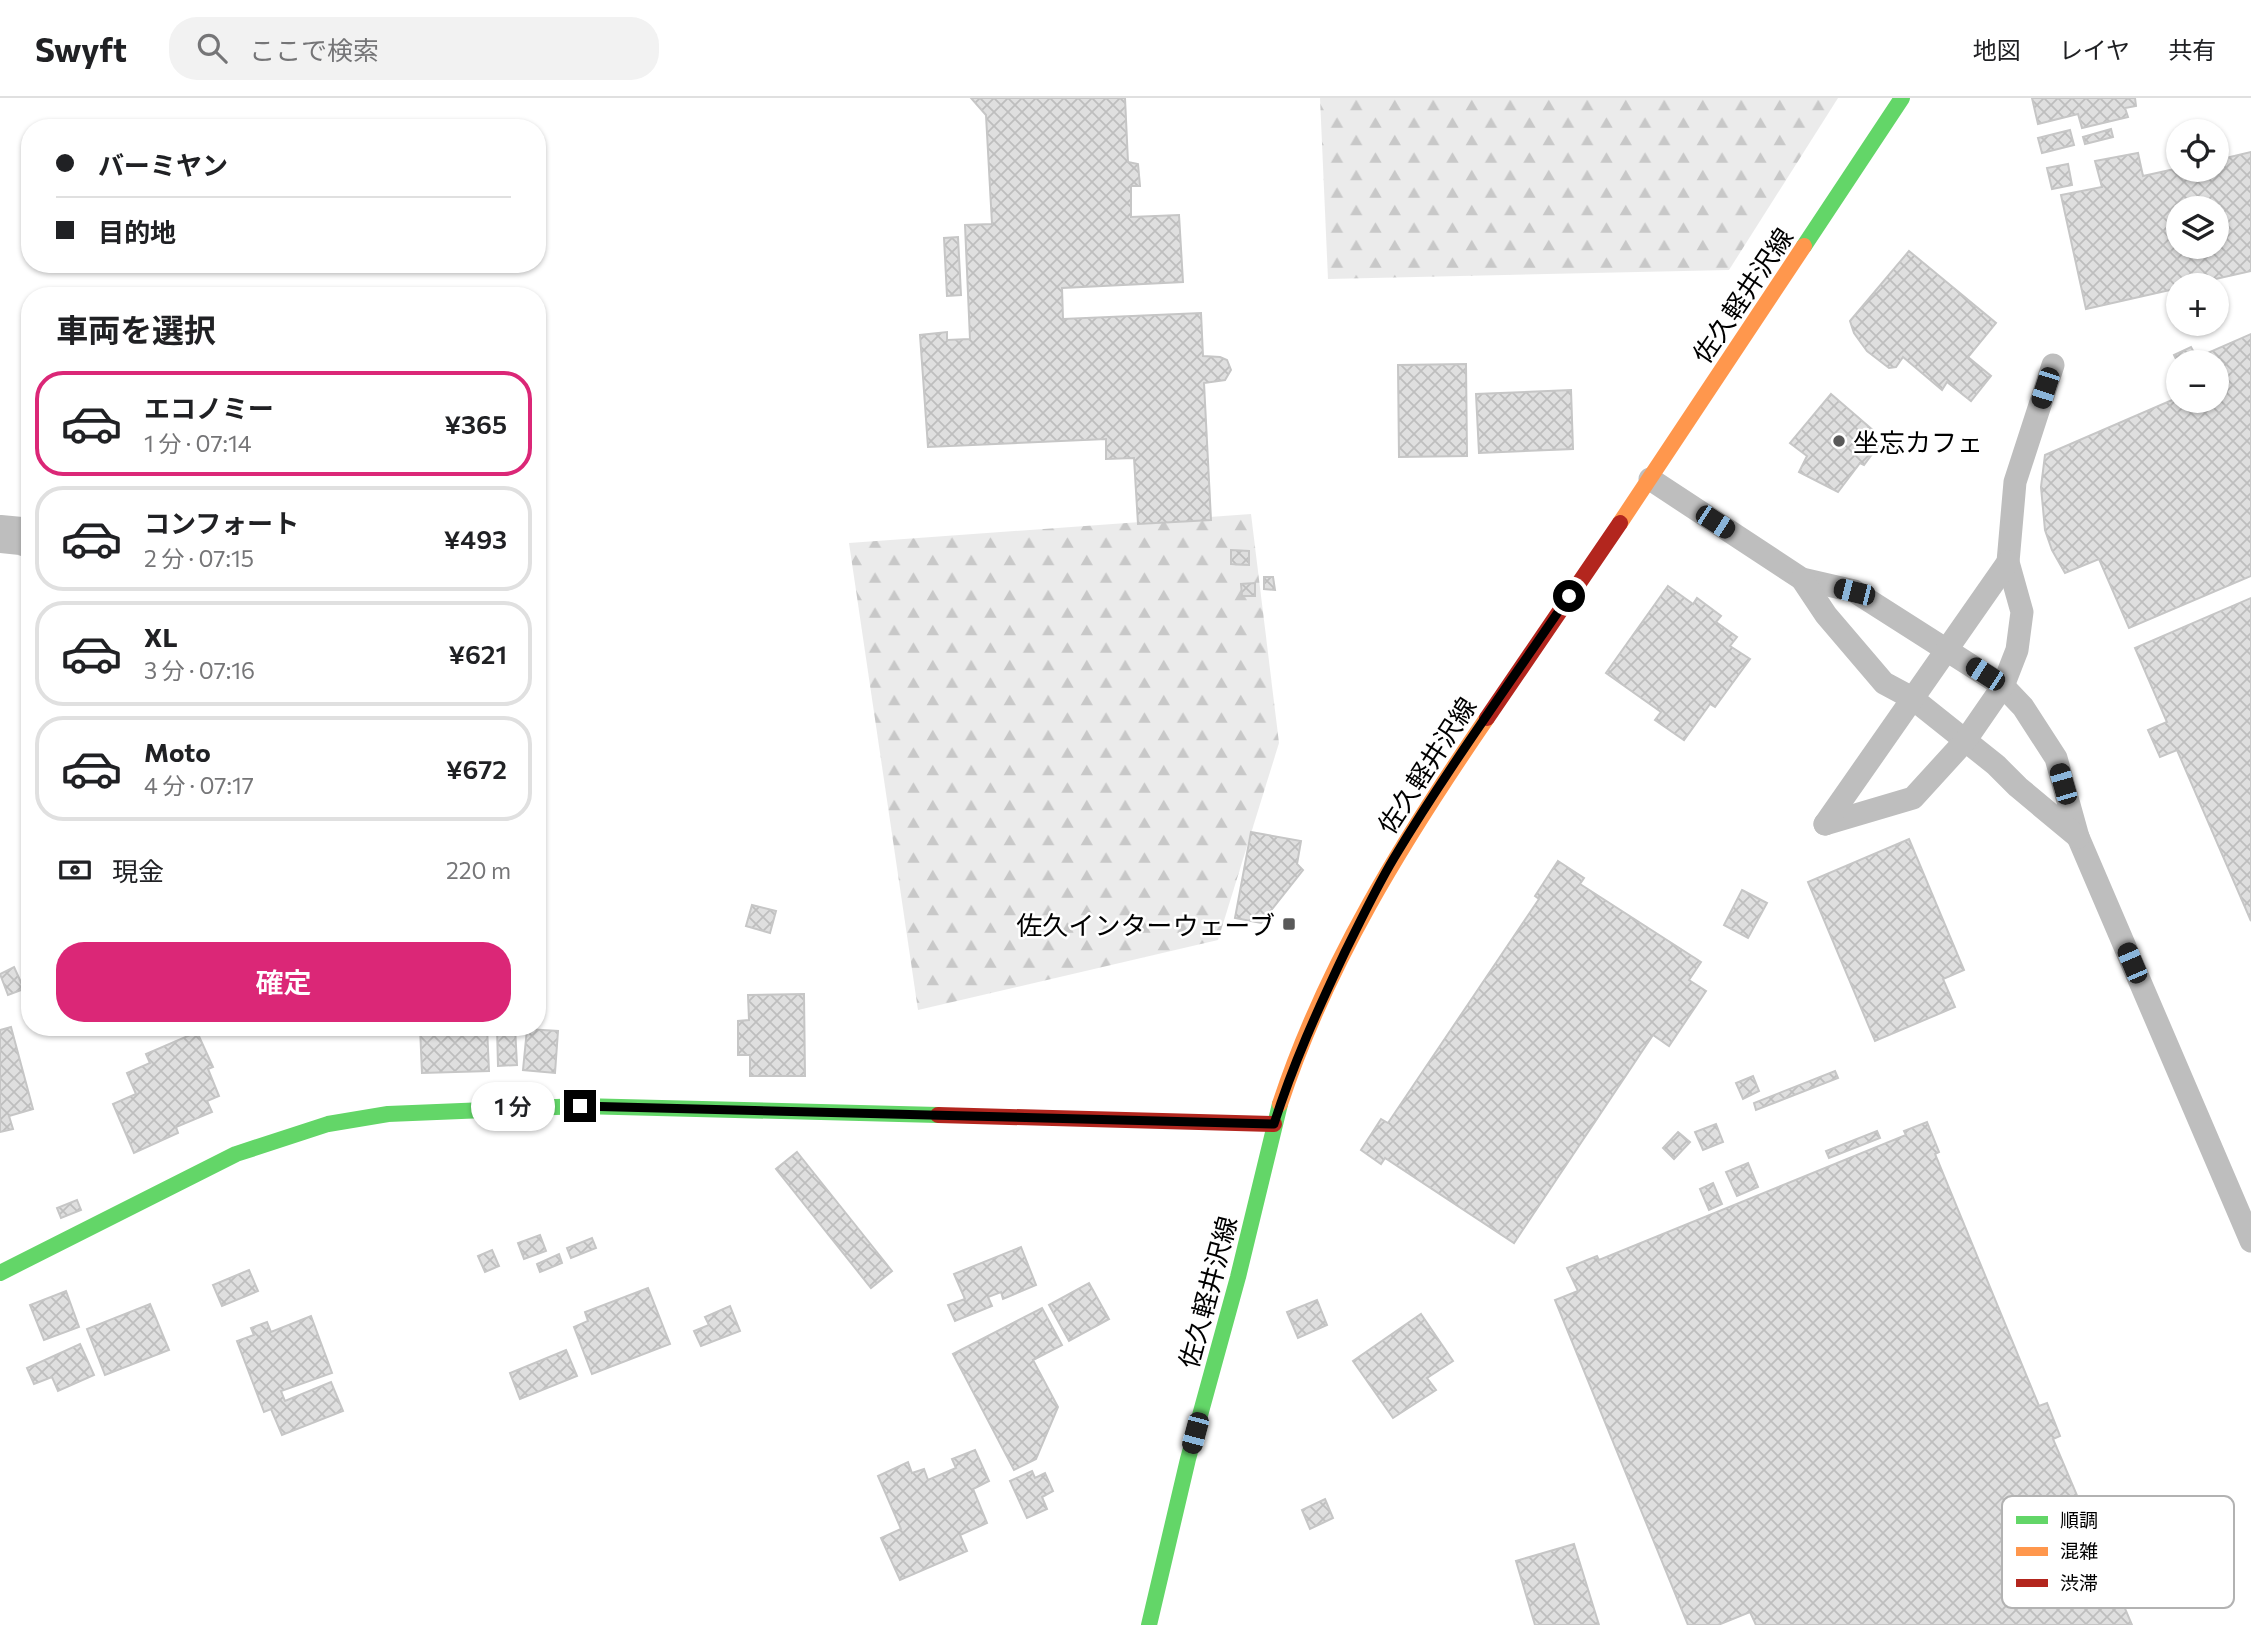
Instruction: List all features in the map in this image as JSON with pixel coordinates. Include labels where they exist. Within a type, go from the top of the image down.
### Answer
[{"type":"main road","name":"佐久軽井沢線","points":[[1149,1625],[1188,1459],[1238,1277],[1274,1124],[1311,1022],[1367,908],[1431,800],[1650,479],[1902,98]]},
{"type":"main road","points":[[0,1273],[236,1154],[328,1125],[388,1114],[580,1106],[1274,1124]]},
{"type":"street","points":[[0,534],[21,536]]},
{"type":"lane","points":[[2008,562],[1825,824],[1913,798],[1965,741],[2003,686],[2017,650],[2022,611],[2008,562],[2015,482],[2053,365]]},
{"type":"lane","points":[[1650,479],[1802,579],[1854,592],[1948,649],[2003,686],[2023,707],[2056,758],[2078,837],[2251,1241]]},
{"type":"lane","points":[[1802,579],[1826,615],[1884,683],[1912,698],[1996,765],[2018,788],[2078,837]]},
{"type":"green space","points":[[1320,98],[1838,98],[1729,270],[1328,279]]},
{"type":"green space","points":[[1251,514],[1279,743],[1218,940],[918,1010],[849,543]]},
{"type":"building","points":[[971,98],[1125,98],[1128,162],[1138,164],[1140,186],[1131,186],[1131,217],[1179,215],[1183,282],[1062,288],[1063,319],[1201,313],[1203,356],[1227,360],[1231,370],[1225,380],[1204,383],[1211,520],[1138,524],[1134,458],[1106,459],[1106,439],[928,447],[920,335],[947,332],[947,340],[970,339],[965,225],[992,224],[986,115]]},
{"type":"building","points":[[2032,98],[2135,98],[2136,106],[2125,108],[2128,117],[2082,128],[2078,114],[2038,124]]},
{"type":"building","points":[[2111,129],[2113,137],[2085,144],[2083,137]]},
{"type":"building","points":[[2070,130],[2074,145],[2042,153],[2038,138]]},
{"type":"building","points":[[2251,152],[2251,271],[2229,276],[2229,273],[2166,273],[2166,291],[2086,309],[2061,195],[2102,187],[2095,161],[2138,153],[2143,176],[2166,171],[2166,182],[2229,182],[2229,157]]},
{"type":"building","points":[[2068,164],[2072,185],[2052,189],[2047,168]]},
{"type":"building","points":[[958,237],[961,295],[947,296],[944,238]]},
{"type":"building","points":[[1909,251],[1996,323],[1968,357],[1991,376],[1971,401],[1947,382],[1942,390],[1903,357],[1896,367],[1889,368],[1867,351],[1854,333],[1850,321]]},
{"type":"building","points":[[2251,334],[2251,576],[2129,628],[2099,559],[2065,573],[2052,550],[2045,530],[2041,487],[2045,455],[2166,403],[2166,413],[2229,413],[2229,350],[2214,350]]},
{"type":"building","points":[[1466,364],[1467,456],[1399,457],[1398,365]]},
{"type":"building","points":[[1571,390],[1573,449],[1479,453],[1476,394]]},
{"type":"building","points":[[1831,394],[1875,432],[1869,441],[1878,446],[1864,465],[1860,463],[1838,492],[1799,472],[1807,456],[1790,443]]},
{"type":"building","points":[[1231,550],[1249,551],[1249,565],[1231,564]]},
{"type":"building","points":[[1264,577],[1273,577],[1275,590],[1264,589]]},
{"type":"building","points":[[1255,583],[1255,596],[1242,596],[1241,584]]},
{"type":"building","points":[[1668,586],[1693,604],[1697,598],[1721,616],[1716,622],[1737,637],[1730,646],[1750,659],[1715,707],[1710,704],[1684,740],[1655,720],[1661,712],[1606,673]]},
{"type":"building","points":[[2251,598],[2251,921],[2177,750],[2160,757],[2148,730],[2167,722],[2135,648]]},
{"type":"building","points":[[1251,832],[1301,841],[1297,864],[1303,870],[1261,923],[1235,918]]},
{"type":"building","points":[[1909,839],[1964,970],[1943,979],[1955,1007],[1875,1041],[1808,882]]},
{"type":"building","points":[[1558,861],[1584,878],[1580,884],[1701,962],[1689,980],[1706,991],[1669,1046],[1653,1035],[1514,1243],[1385,1158],[1381,1164],[1361,1150],[1381,1119],[1388,1123],[1539,899],[1535,896]]},
{"type":"building","points":[[1742,890],[1767,903],[1748,938],[1724,925]]},
{"type":"building","points":[[752,905],[776,911],[770,933],[746,926]]},
{"type":"building","points":[[14,967],[21,982],[21,990],[8,995],[0,974]]},
{"type":"building","points":[[804,994],[805,1076],[750,1076],[750,1055],[738,1055],[738,1021],[749,1020],[748,995]]},
{"type":"building","points":[[11,1027],[33,1109],[9,1116],[13,1129],[0,1132],[0,1030]]},
{"type":"building","points":[[546,1030],[558,1031],[555,1073],[523,1070],[526,1036],[546,1036]]},
{"type":"building","points":[[188,1036],[199,1036],[213,1067],[208,1069],[219,1096],[207,1101],[212,1112],[176,1127],[178,1133],[134,1153],[113,1104],[136,1094],[127,1073],[150,1063],[146,1054]]},
{"type":"building","points":[[420,1036],[487,1036],[489,1071],[422,1073]]},
{"type":"building","points":[[497,1036],[515,1036],[517,1065],[498,1066]]},
{"type":"building","points":[[1835,1071],[1838,1078],[1756,1110],[1754,1103]]},
{"type":"building","points":[[1753,1076],[1759,1091],[1743,1099],[1736,1083]]},
{"type":"building","points":[[1927,1122],[1939,1152],[1935,1154],[2039,1406],[2047,1403],[2060,1436],[2053,1439],[2077,1496],[2002,1496],[2002,1608],[2125,1608],[2132,1625],[1756,1625],[1750,1612],[1718,1625],[1688,1625],[1555,1300],[1578,1291],[1567,1268],[1597,1256],[1599,1260],[1906,1135],[1904,1131]]},
{"type":"building","points":[[1716,1124],[1723,1142],[1703,1150],[1695,1132]]},
{"type":"building","points":[[1877,1131],[1880,1138],[1829,1158],[1826,1151]]},
{"type":"building","points":[[1678,1132],[1690,1142],[1674,1159],[1663,1148]]},
{"type":"building","points":[[797,1152],[892,1271],[871,1288],[776,1169]]},
{"type":"building","points":[[1748,1163],[1758,1187],[1737,1196],[1726,1172]]},
{"type":"building","points":[[1713,1183],[1722,1204],[1709,1210],[1700,1189]]},
{"type":"building","points":[[77,1200],[81,1210],[61,1218],[57,1208]]},
{"type":"building","points":[[540,1235],[546,1251],[524,1259],[518,1243]]},
{"type":"building","points":[[592,1238],[596,1248],[571,1258],[567,1248]]},
{"type":"building","points":[[1021,1247],[1036,1285],[1003,1299],[1001,1292],[988,1297],[992,1306],[955,1321],[948,1305],[965,1299],[954,1274]]},
{"type":"building","points":[[492,1250],[499,1266],[485,1272],[478,1256]]},
{"type":"building","points":[[559,1254],[562,1263],[540,1272],[537,1264]]},
{"type":"building","points":[[249,1270],[258,1291],[222,1306],[213,1285]]},
{"type":"building","points":[[1089,1283],[1109,1319],[1069,1341],[1049,1305]]},
{"type":"building","points":[[648,1288],[670,1344],[592,1374],[574,1327],[588,1321],[585,1312]]},
{"type":"building","points":[[66,1291],[79,1327],[44,1340],[30,1305]]},
{"type":"building","points":[[1317,1300],[1327,1325],[1298,1338],[1287,1312]]},
{"type":"building","points":[[150,1304],[169,1350],[105,1375],[87,1329]]},
{"type":"building","points":[[730,1306],[740,1331],[701,1346],[694,1331],[709,1325],[705,1317]]},
{"type":"building","points":[[1042,1308],[1062,1345],[1033,1360],[1058,1407],[1036,1459],[1014,1470],[953,1354]]},
{"type":"building","points":[[1421,1314],[1453,1361],[1427,1378],[1436,1390],[1393,1418],[1353,1361]]},
{"type":"building","points":[[311,1316],[332,1373],[281,1391],[285,1401],[331,1382],[343,1411],[282,1435],[271,1409],[264,1412],[237,1341],[254,1335],[251,1328],[267,1322],[271,1332]]},
{"type":"building","points":[[80,1344],[94,1375],[58,1391],[52,1377],[34,1384],[27,1368]]},
{"type":"building","points":[[566,1350],[577,1376],[520,1399],[510,1373]]},
{"type":"building","points":[[975,1450],[989,1481],[973,1489],[987,1523],[960,1535],[967,1551],[900,1580],[881,1538],[901,1529],[878,1476],[908,1462],[912,1473],[924,1469],[928,1480],[956,1468],[952,1459]]},
{"type":"building","points":[[1032,1471],[1035,1478],[1045,1473],[1053,1491],[1042,1497],[1047,1509],[1027,1518],[1010,1481]]},
{"type":"building","points":[[1325,1499],[1333,1518],[1310,1529],[1302,1510]]},
{"type":"building","points":[[1574,1544],[1599,1625],[1535,1625],[1516,1561]]},
{"type":"traffic: fast","points":[[1804,246],[1902,98]]},
{"type":"traffic: fast","points":[[1149,1625],[1188,1459],[1238,1277],[1280,1104]]},
{"type":"traffic: fast","points":[[0,1273],[236,1154],[328,1124],[388,1114],[580,1106],[938,1115]]},
{"type":"traffic: slow","points":[[1620,523],[1804,246]]},
{"type":"traffic: slow","points":[[1280,1104],[1320,1002],[1344,952],[1397,856],[1487,718]]},
{"type":"traffic: jam","points":[[1487,718],[1620,523]]},
{"type":"traffic: jam","points":[[938,1115],[1274,1124]]},
{"type":"place","name":"坐忘カフェ","points":[[1839,441]]},
{"type":"place","name":"佐久インターウェーブ","points":[[1289,924]]},
{"type":"route","points":[[580,1106],[1274,1124],[1311,1022],[1394,859],[1569,596]]}]
